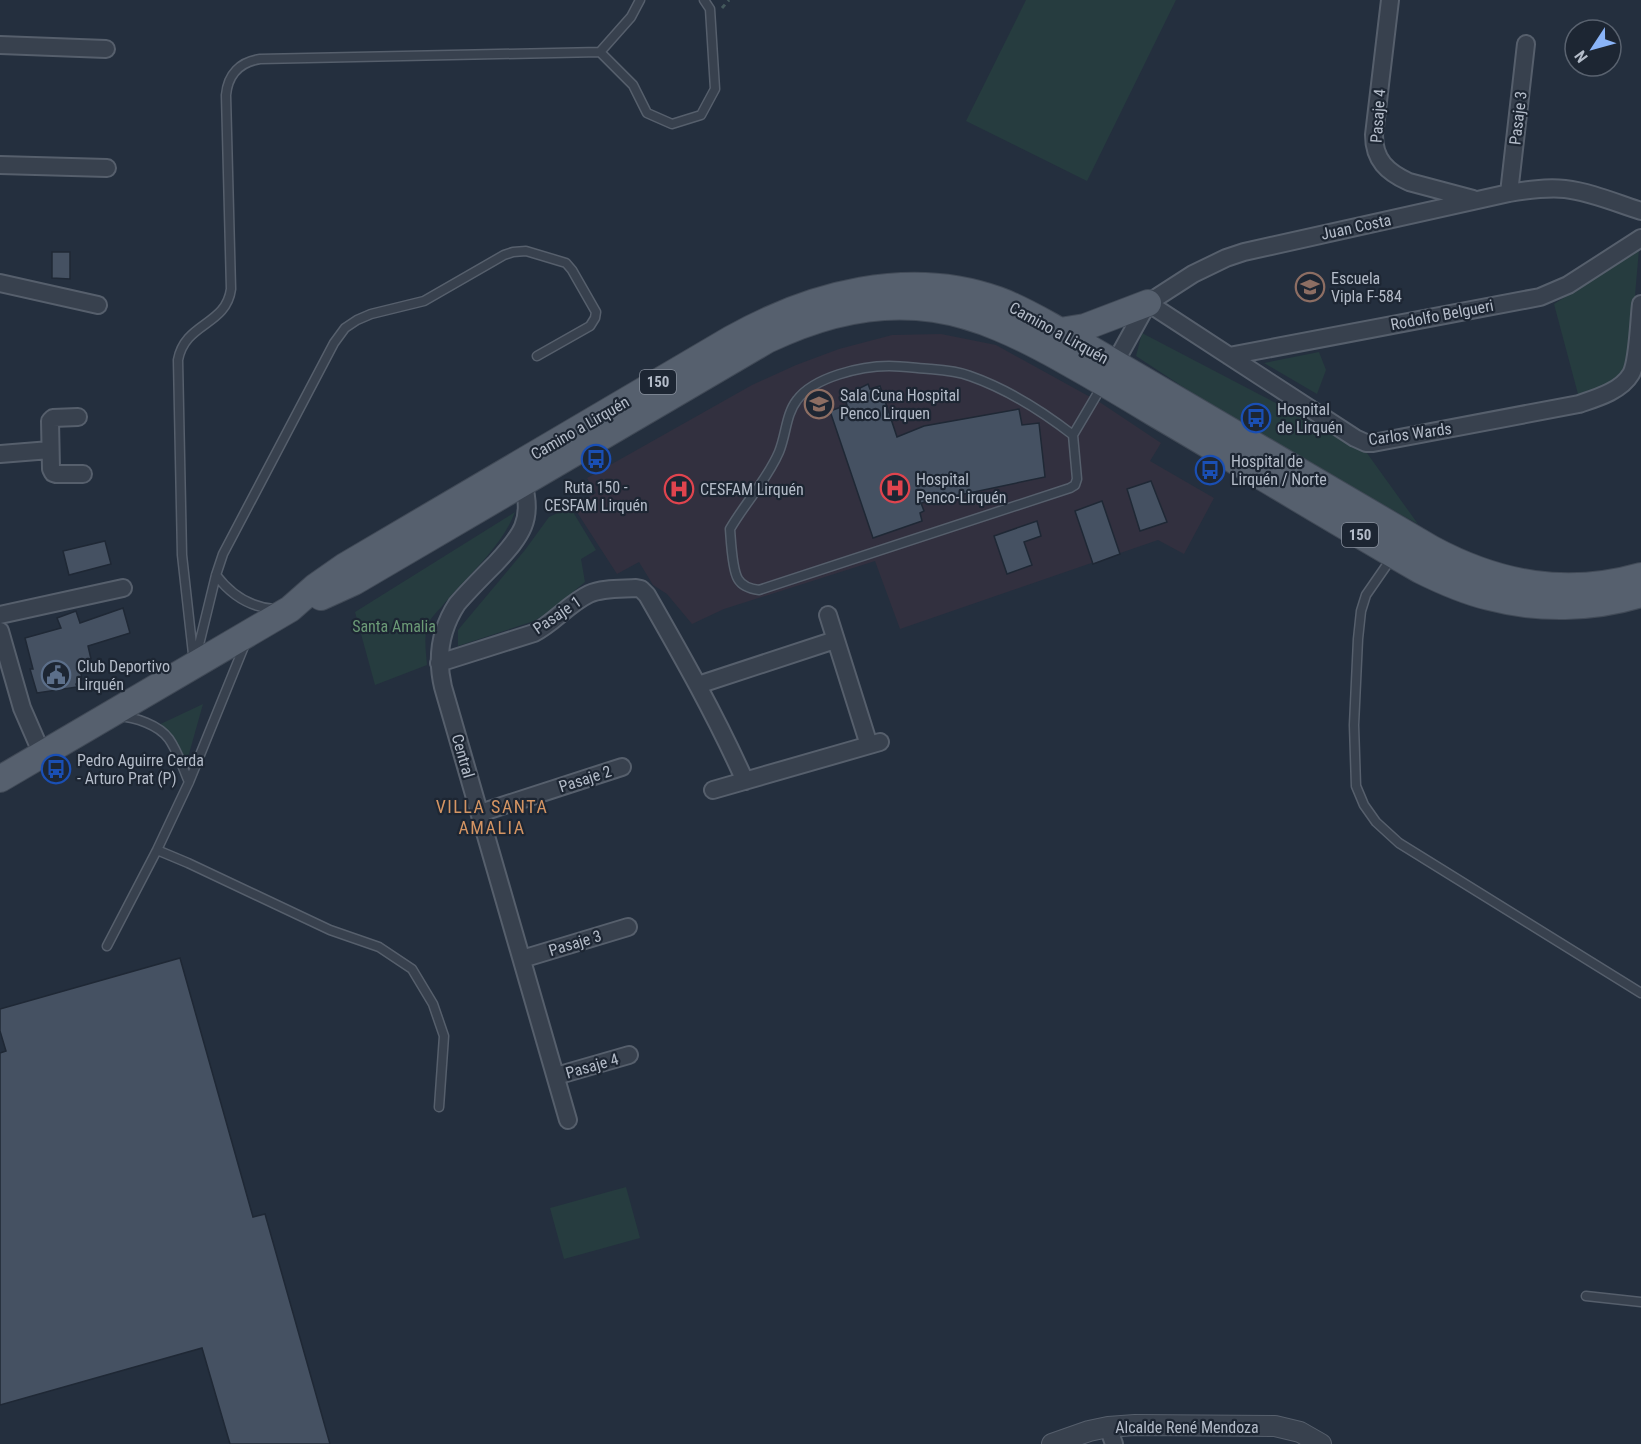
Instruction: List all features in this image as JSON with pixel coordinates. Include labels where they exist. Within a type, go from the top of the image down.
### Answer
[{"type":"main road","name":"Camino a Lirquén","points":[[42,754],[290,609],[330,576],[376,548],[731,339],[801,306],[873,289],[907,286],[949,288],[974,293],[1020,309],[1060,331],[1109,373],[1394,555],[1447,583],[1490,598],[1549,606],[1613,602],[1641,594]]},
{"type":"main road","points":[[1060,331],[1085,327],[1148,303]]},
{"type":"main road","name":"Camino a Lirquén","points":[[290,609],[354,582],[767,339],[810,321],[858,310],[912,306],[979,319],[1109,373],[1462,565],[1517,582],[1556,587],[1597,585],[1641,576]]},
{"type":"main road","name":"150","points":[[0,779],[42,754]]},
{"type":"street","name":"Pasaje 4","points":[[1390,0],[1374,135],[1376,153],[1390,171],[1409,182],[1477,200]]},
{"type":"street","name":"Pasaje 3","points":[[1509,193],[1526,44]]},
{"type":"street","points":[[0,45],[106,49]]},
{"type":"street","points":[[0,165],[107,168]]},
{"type":"street","name":"Juan Costa","points":[[1109,373],[1148,303],[1200,269],[1244,252],[1534,189],[1565,189],[1581,192],[1641,211]]},
{"type":"street","name":"Rodolfo Belgueri","points":[[1229,356],[1540,297],[1568,285],[1641,238]]},
{"type":"street","points":[[0,283],[98,305]]},
{"type":"street","name":"Carlos Wards","points":[[1148,303],[1366,443],[1579,404],[1610,392],[1625,381],[1633,369],[1641,304]]},
{"type":"street","points":[[78,417],[51,419],[51,469],[54,474],[83,474]]},
{"type":"street","points":[[0,454],[50,450]]},
{"type":"street","name":"Central","points":[[523,483],[528,506],[524,527],[513,544],[457,604],[450,615],[441,638],[439,663],[443,687],[568,1120]]},
{"type":"street","points":[[0,615],[123,588]]},
{"type":"street","name":"Pasaje 1","points":[[439,663],[534,633],[548,625],[583,597],[594,592],[636,588],[641,589],[646,595],[698,685]]},
{"type":"street","points":[[713,790],[875,744],[835,640],[828,615]]},
{"type":"street","points":[[0,631],[22,708],[42,754]]},
{"type":"street","points":[[745,781],[698,685],[835,640]]},
{"type":"street","name":"Pasaje 2","points":[[480,813],[622,766]]},
{"type":"street","name":"Pasaje 3","points":[[522,959],[627,927]]},
{"type":"street","name":"Pasaje 4","points":[[556,1076],[629,1055]]},
{"type":"street","name":"Alcalde René Mendoza","points":[[1052,1444],[1089,1431],[1111,1436],[1135,1425],[1275,1426],[1300,1432],[1321,1444]]},
{"type":"lane","points":[[600,52],[631,17],[640,0]]},
{"type":"lane","points":[[194,665],[182,555],[178,360],[188,337],[223,311],[230,297],[226,95],[230,78],[240,66],[260,59],[600,52],[633,85],[647,113],[672,124],[701,115],[714,89],[710,9],[704,0]]},
{"type":"lane","points":[[194,665],[223,554],[334,343],[345,328],[371,314],[424,301],[504,255],[526,251],[561,261],[570,266],[596,312],[590,326],[537,356]]},
{"type":"lane","points":[[1073,435],[1016,398],[969,375],[950,371],[887,366],[850,372],[817,383],[797,399],[791,410],[778,452],[763,480],[730,529],[738,579],[745,586],[759,590],[1070,488],[1075,485],[1077,479],[1073,435],[1109,373]]},
{"type":"lane","points":[[1394,555],[1366,595],[1361,611],[1354,725],[1356,786],[1364,806],[1376,822],[1399,843],[1641,993]]},
{"type":"lane","points":[[216,575],[233,594],[244,601],[266,609],[290,609]]},
{"type":"lane","points":[[107,946],[189,782],[250,632]]},
{"type":"lane","points":[[109,715],[123,716],[149,725],[168,738],[189,782]]},
{"type":"lane","points":[[157,850],[330,930],[379,948],[412,969],[433,1004],[444,1036],[438,1107]]},
{"type":"lane","points":[[1586,1296],[1641,1302]]},
{"type":"shaded area","name":"Hospital Penco-Lirquén","points":[[941,334],[996,345],[1101,403],[1161,443],[1150,461],[1214,498],[1184,554],[1158,540],[900,629],[875,561],[724,609],[692,624],[667,594],[653,585],[639,562],[617,574],[573,506],[596,493],[587,478],[752,385],[839,349],[892,335]]},
{"type":"green space","points":[[1026,0],[1176,0],[1087,181],[966,121]]},
{"type":"green space","points":[[1639,249],[1629,366],[1612,383],[1578,394],[1554,304]]},
{"type":"green space","points":[[1142,333],[1364,449],[1418,524],[1250,431],[1136,356]]},
{"type":"green space","points":[[1319,352],[1326,370],[1317,394],[1264,363]]},
{"type":"green space","points":[[570,507],[596,550],[581,559],[585,582],[534,621],[458,646],[458,630],[525,550],[549,517]]},
{"type":"green space","name":"Santa Amalia","points":[[515,512],[493,549],[429,621],[426,636],[427,665],[375,685],[355,612]]},
{"type":"green space","points":[[203,704],[187,761],[152,728]]},
{"type":"green space","points":[[626,1187],[640,1238],[564,1259],[550,1208]]},
{"type":"building","points":[[52,252],[70,252],[70,279],[52,278]]},
{"type":"building","points":[[868,384],[870,389],[880,386],[897,437],[924,426],[1019,409],[1022,425],[1039,423],[1045,477],[921,503],[924,511],[920,513],[922,521],[873,538],[830,411],[847,405],[844,396]]},
{"type":"building","points":[[1151,481],[1167,522],[1140,531],[1127,489]]},
{"type":"building","points":[[1102,501],[1120,554],[1093,564],[1075,511]]},
{"type":"building","points":[[1037,521],[1041,536],[1024,542],[1032,565],[1007,574],[994,536]]},
{"type":"building","points":[[105,541],[111,564],[69,575],[63,551]]},
{"type":"building","points":[[123,608],[130,633],[88,646],[91,659],[79,661],[82,680],[76,684],[77,687],[37,693],[25,638],[61,628],[57,618],[76,611],[80,623]]},
{"type":"building","points":[[180,958],[253,1217],[265,1214],[330,1444],[230,1444],[202,1348],[0,1405],[0,1053],[6,1051],[0,1031],[0,1009]]},
{"type":"place","name":"Escuela Vipla F-584","points":[[1310,287]]},
{"type":"place","name":"Sala Cuna Hospital Penco Lirquen","points":[[819,404]]},
{"type":"place","name":"Hospital de Lirquén","points":[[1256,418]]},
{"type":"place","name":"Ruta 150 - CESFAM Lirquén","points":[[596,459]]},
{"type":"place","name":"Hospital de Lirquén / Norte","points":[[1210,470]]},
{"type":"place","name":"Hospital Penco-Lirquén","points":[[895,488]]},
{"type":"place","name":"CESFAM Lirquén","points":[[679,489]]},
{"type":"place","name":"Club Deportivo Lirquén","points":[[56,675]]},
{"type":"place","name":"Pedro Aguirre Cerda - Arturo Prat (P)","points":[[56,769]]},
{"type":"district","name":"VILLA SANTA AMALIA","points":[[492,816]]}]
